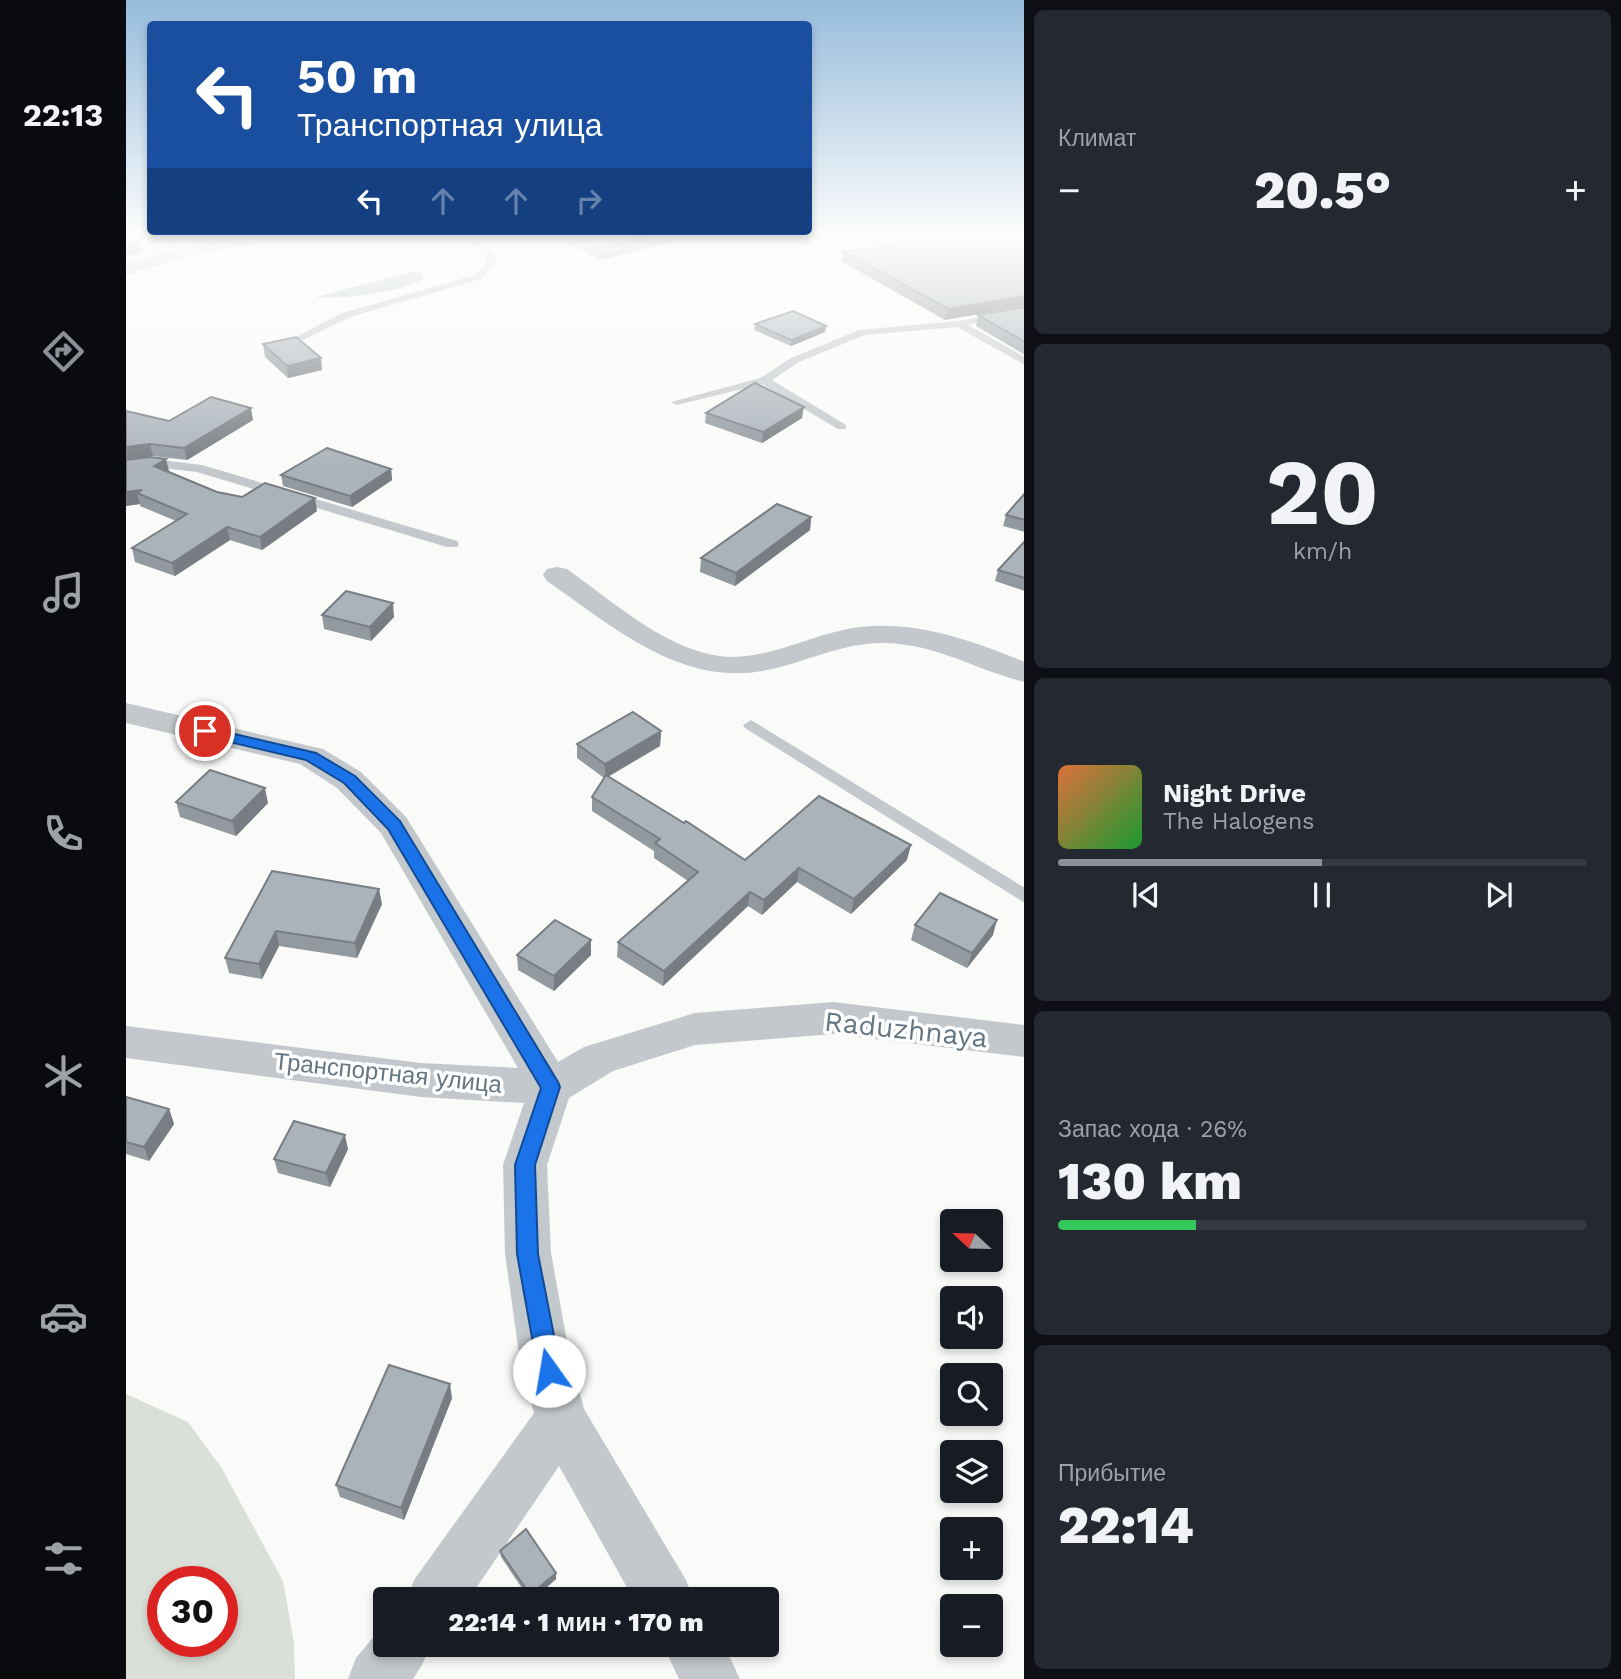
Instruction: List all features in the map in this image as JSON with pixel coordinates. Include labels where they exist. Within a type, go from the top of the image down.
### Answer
[{"type":"street","points":[[557,575],[659,642],[687,656],[714,664],[743,667],[766,664],[864,635],[945,643],[980,654],[1024,673]]},
{"type":"street","name":"Транспортная улица","points":[[126,713],[311,756],[349,779],[394,825],[551,1087]]},
{"type":"street","name":"Raduzhnaya","points":[[551,1087],[600,1059],[695,1029],[833,1018],[1024,1041]]},
{"type":"street","name":"Транспортная улица","points":[[126,1042],[421,1080],[551,1087]]},
{"type":"street","points":[[551,1087],[525,1165],[528,1254],[543,1347],[561,1419],[658,1587]]},
{"type":"street","points":[[443,1587],[561,1419]]},
{"type":"street","points":[[377,1679],[393,1657]]},
{"type":"street","points":[[699,1657],[711,1679]]},
{"type":"lane","points":[[299,338],[345,315]]},
{"type":"lane","points":[[677,402],[764,380],[795,360],[863,332],[959,324],[1002,315]]},
{"type":"lane","points":[[959,324],[1024,362]]},
{"type":"lane","points":[[764,380],[842,426]]},
{"type":"lane","points":[[126,467],[153,463],[198,468],[452,544]]},
{"type":"lane","points":[[751,725],[1024,897]]},
{"type":"shaded area","points":[[126,1394],[188,1422],[221,1467],[283,1581],[294,1643],[295,1679],[126,1679]]},
{"type":"building","points":[[780,315],[803,315],[826,326],[791,340],[755,324]]},
{"type":"building","points":[[979,315],[1024,315],[1024,341]]},
{"type":"building","points":[[296,337],[321,358],[287,366],[263,344]]},
{"type":"building","points":[[755,383],[804,407],[763,432],[706,413]]},
{"type":"building","points":[[211,397],[251,408],[184,448],[150,444],[126,447],[126,411],[169,421]]},
{"type":"building","points":[[327,448],[391,469],[350,496],[281,475]]},
{"type":"building","points":[[150,457],[166,459],[154,466],[217,492],[242,497],[265,483],[315,498],[260,537],[227,527],[172,563],[132,548],[187,514],[137,493],[142,490],[126,492],[126,460]]},
{"type":"building","points":[[1024,494],[1024,520],[1006,515]]},
{"type":"building","points":[[777,504],[811,517],[736,573],[701,558]]},
{"type":"building","points":[[1024,542],[1024,578],[998,570]]},
{"type":"building","points":[[346,591],[393,603],[370,627],[322,615]]},
{"type":"building","points":[[633,712],[661,731],[605,764],[577,744]]},
{"type":"building","points":[[210,770],[265,788],[232,821],[176,802]]},
{"type":"building","points":[[606,775],[684,823],[686,821],[745,860],[819,796],[911,845],[854,899],[799,868],[764,900],[750,892],[664,971],[618,942],[698,872],[655,843],[660,839],[592,797]]},
{"type":"building","points":[[272,871],[379,889],[355,943],[276,931],[259,964],[225,958]]},
{"type":"building","points":[[940,893],[997,920],[972,953],[915,925]]},
{"type":"building","points":[[555,920],[591,940],[554,976],[517,955]]},
{"type":"building","points":[[126,1097],[169,1109],[144,1147],[126,1142]]},
{"type":"building","points":[[294,1121],[345,1135],[326,1173],[274,1159]]},
{"type":"building","points":[[389,1365],[450,1384],[401,1508],[336,1485]]},
{"type":"building","points":[[526,1529],[556,1573],[539,1587],[525,1587],[500,1551]]},
{"type":"route","points":[[205,731],[311,756],[349,779],[394,825],[551,1087],[525,1165],[528,1254],[549,1371]]}]
